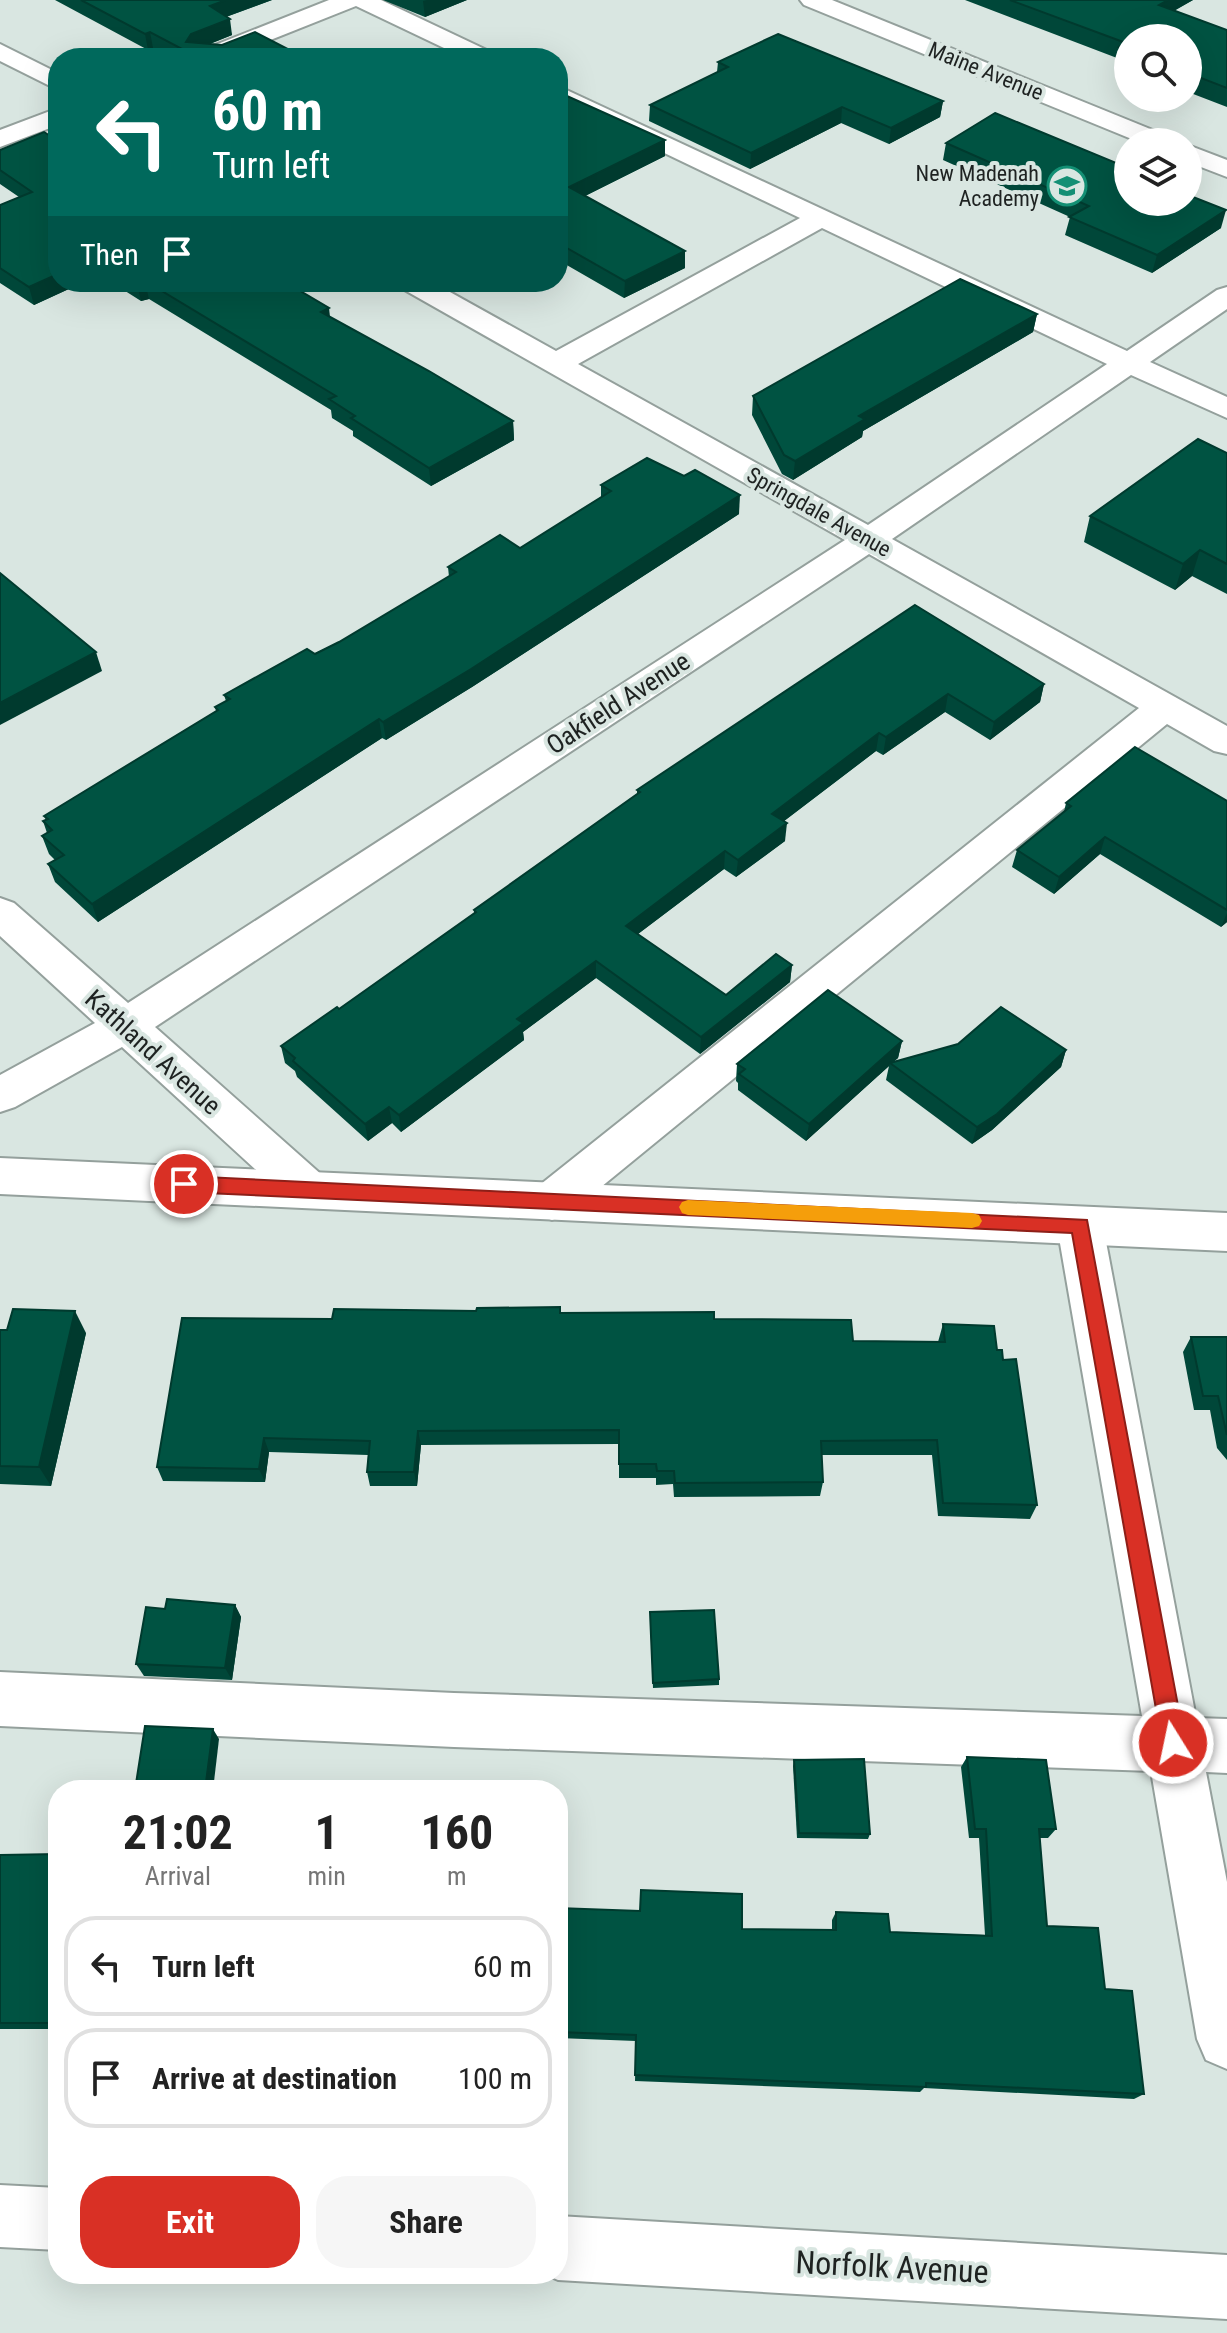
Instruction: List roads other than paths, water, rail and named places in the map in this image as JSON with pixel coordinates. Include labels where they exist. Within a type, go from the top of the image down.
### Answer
[{"type":"street","points":[[229,48],[350,0]]},
{"type":"street","points":[[362,0],[463,48]]},
{"type":"street","name":"Maine Avenue","points":[[812,0],[1127,128]]},
{"type":"street","points":[[0,51],[48,77]]},
{"type":"street","points":[[568,98],[1227,409]]},
{"type":"street","points":[[0,139],[48,120]]},
{"type":"street","points":[[1202,159],[1227,169]]},
{"type":"street","points":[[555,364],[822,217]]},
{"type":"street","name":"Springdale Avenue","points":[[429,292],[868,540],[1194,712],[1227,742]]},
{"type":"street","name":"Oakfield Avenue","points":[[0,1095],[123,1027],[868,540],[1227,296]]},
{"type":"street","points":[[552,1201],[1194,712]]},
{"type":"street","name":"Kathland Avenue","points":[[0,913],[123,1027],[307,1189]]},
{"type":"street","points":[[0,1176],[1227,1232]]},
{"type":"street","points":[[1080,1226],[1227,2039]]},
{"type":"street","points":[[0,1699],[470,1721],[1227,1746]]},
{"type":"street","points":[[0,2216],[48,2218]]},
{"type":"street","name":"Norfolk Avenue","points":[[568,2249],[1227,2287]]},
{"type":"place","name":"New Madenah Academy","points":[[1067,186]]}]
